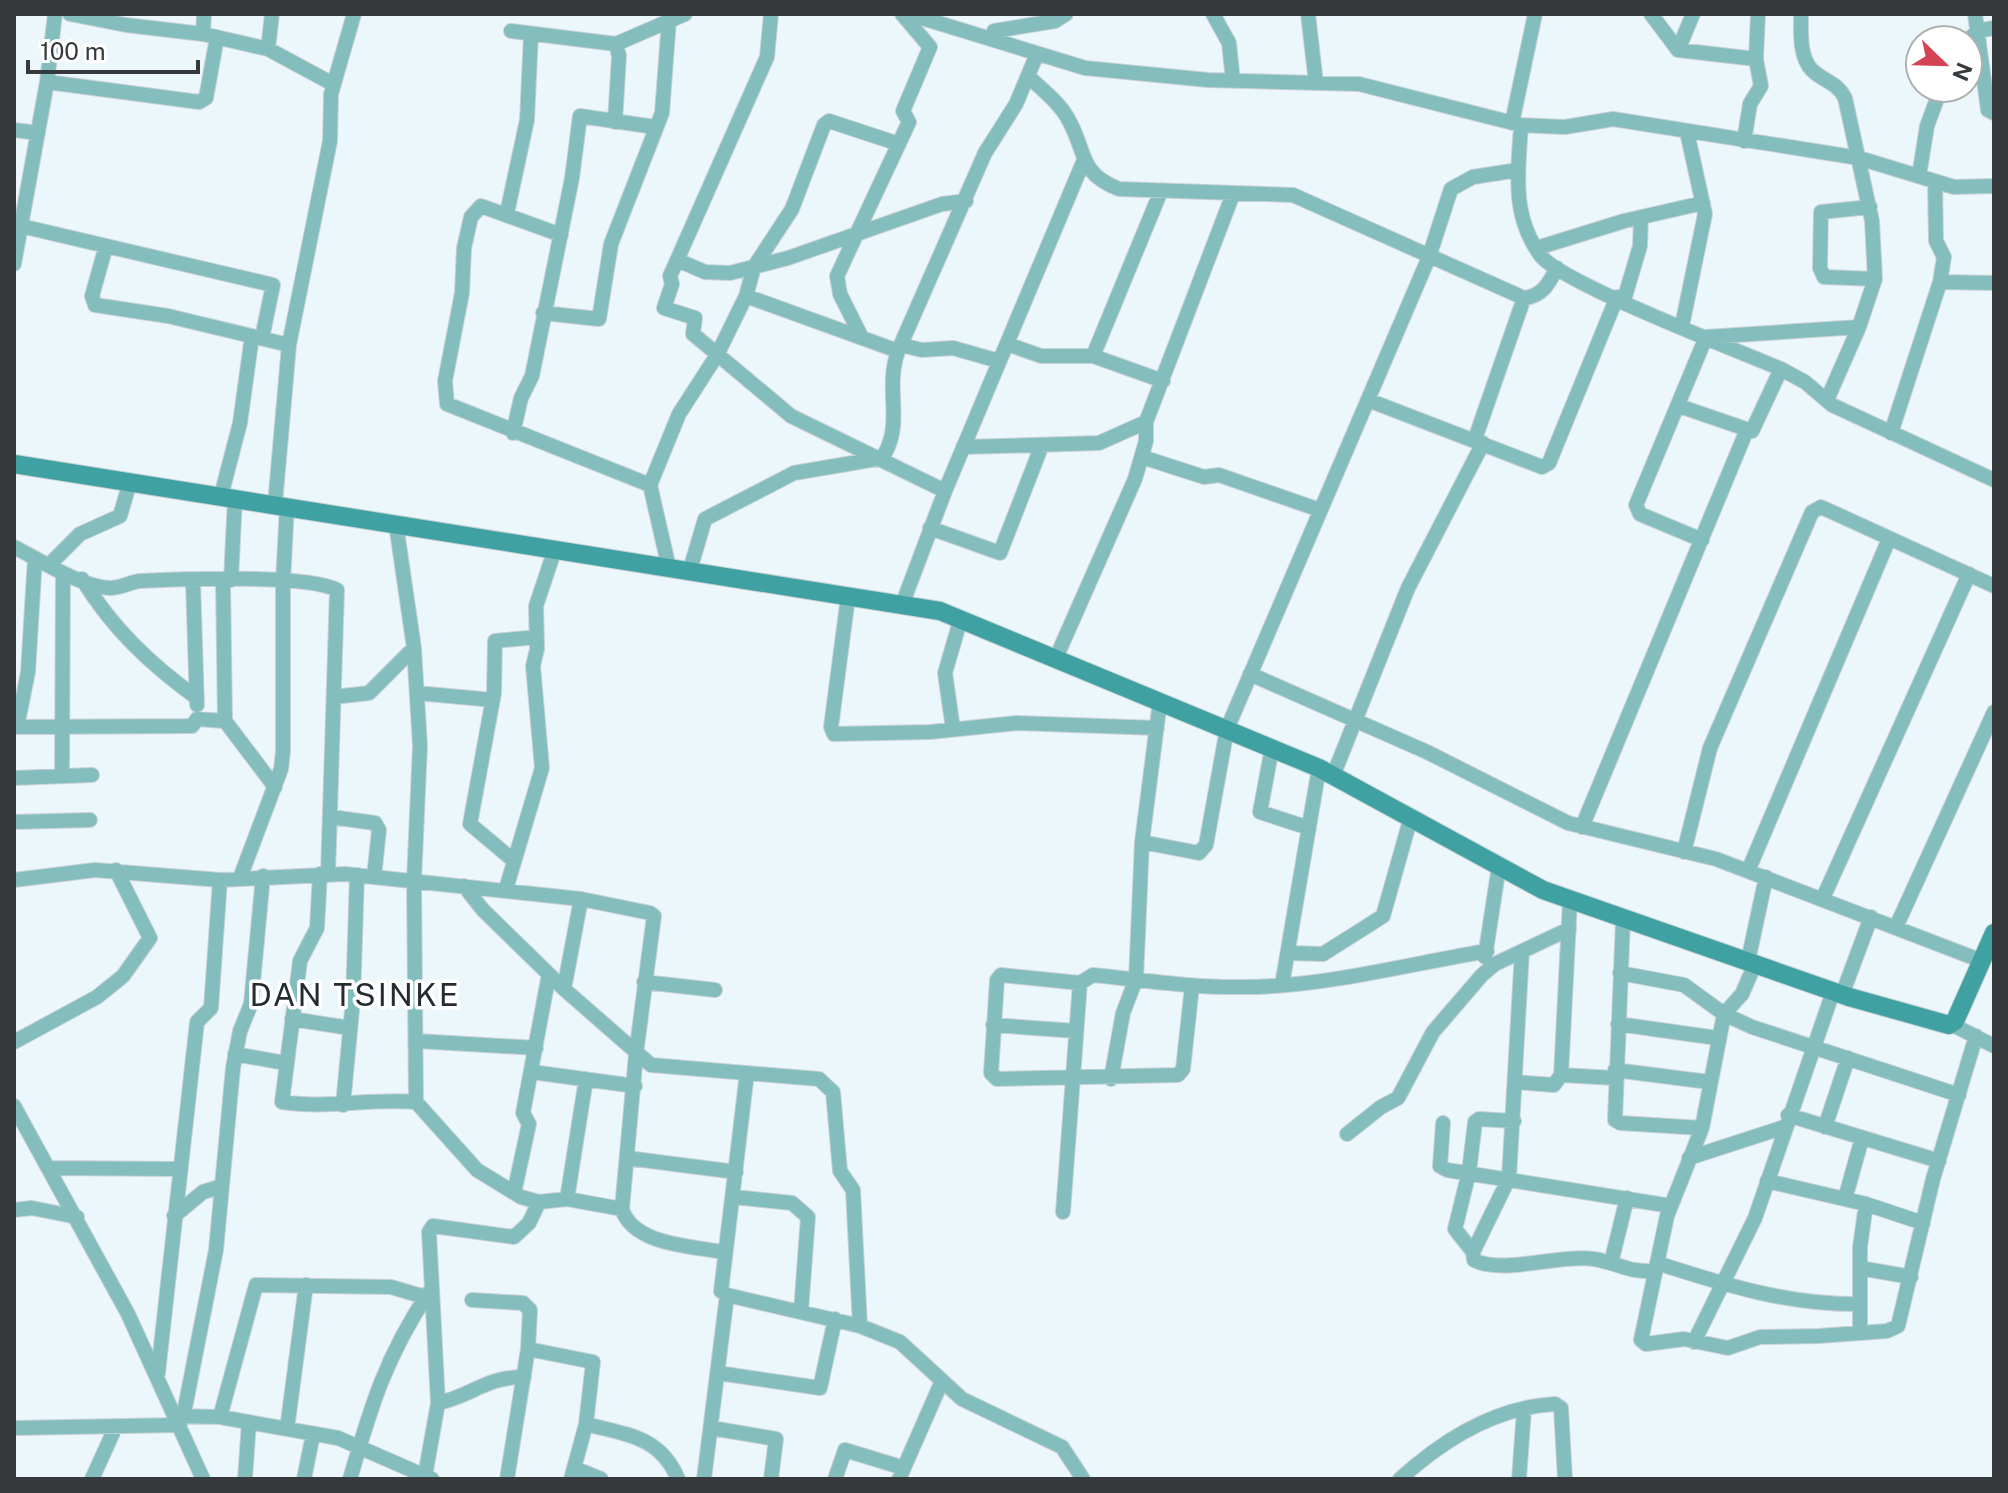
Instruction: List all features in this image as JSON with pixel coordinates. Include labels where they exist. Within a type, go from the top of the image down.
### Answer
[{"type":"street","points":[[15,256],[47,82],[55,14]]},
{"type":"street","points":[[70,14],[186,35],[210,36],[268,49],[333,84]]},
{"type":"street","points":[[47,82],[199,102],[206,98],[210,36],[204,14]]},
{"type":"street","points":[[268,49],[272,14]]},
{"type":"street","points":[[240,878],[275,787],[283,752],[281,505],[289,345],[330,141],[333,84],[354,14]]},
{"type":"street","points":[[511,31],[616,44],[659,20],[685,14]]},
{"type":"street","points":[[771,14],[767,57],[670,276],[672,284],[664,308],[695,318],[693,334],[791,416],[945,491]]},
{"type":"street","points":[[862,338],[837,283],[856,233],[909,122],[903,111],[930,47],[902,14]]},
{"type":"street","points":[[909,14],[993,35],[1037,54],[1085,68],[1233,81],[1372,86],[1516,124],[1565,127],[1613,119],[1859,158],[1963,188],[1994,186]]},
{"type":"street","points":[[993,35],[1000,14]]},
{"type":"street","points":[[993,35],[1055,21],[1066,14]]},
{"type":"street","points":[[1213,14],[1229,43],[1233,81]]},
{"type":"street","points":[[1308,14],[1316,83]]},
{"type":"street","points":[[1535,14],[1516,124],[1517,199],[1543,258],[1557,268],[1620,298],[1781,369],[1805,382],[1827,400],[1994,480]]},
{"type":"street","points":[[1651,14],[1678,50],[1756,59]]},
{"type":"street","points":[[1678,50],[1693,14]]},
{"type":"street","points":[[1744,141],[1750,104],[1761,86],[1756,59],[1758,14]]},
{"type":"street","points":[[1801,14],[1807,62],[1811,70],[1839,85],[1845,98],[1870,207],[1876,253],[1875,279],[1859,327],[1827,400]]},
{"type":"street","points":[[543,313],[599,319],[611,244],[662,113],[659,20]]},
{"type":"street","points":[[507,213],[527,120],[531,34]]},
{"type":"street","points":[[615,122],[619,56],[616,44]]},
{"type":"street","points":[[882,458],[894,432],[890,382],[900,348],[985,153],[1008,120],[1037,54]]},
{"type":"street","points":[[1028,76],[1068,118],[1084,160],[1100,182],[1119,189],[1293,195],[1524,298],[1538,295],[1546,288],[1557,268]]},
{"type":"street","points":[[1984,92],[1988,110],[1994,113]]},
{"type":"street","points":[[1919,176],[1927,126],[1935,104]]},
{"type":"street","points":[[513,433],[521,398],[532,376],[561,235],[580,116],[655,127]]},
{"type":"street","points":[[669,568],[650,485],[679,414],[717,355],[746,296],[754,267],[792,209],[826,122],[899,144]]},
{"type":"street","points":[[14,130],[38,133]]},
{"type":"street","points":[[1682,326],[1704,230],[1703,203],[1687,132]]},
{"type":"street","points":[[902,605],[945,491],[1084,160]]},
{"type":"street","points":[[1142,842],[1199,853],[1203,850],[1227,729],[1429,257],[1451,189],[1458,182],[1518,170]]},
{"type":"street","points":[[1891,433],[1940,282],[1944,257],[1936,241],[1935,181]]},
{"type":"street","points":[[1093,356],[1161,191]]},
{"type":"street","points":[[1056,658],[1142,457],[1146,422],[1233,194]]},
{"type":"street","points":[[677,260],[717,275],[754,267],[942,204],[966,201]]},
{"type":"street","points":[[1537,248],[1641,217],[1703,203]]},
{"type":"street","points":[[561,235],[481,206],[471,217],[444,397],[451,408],[650,485]]},
{"type":"street","points":[[1870,207],[1821,212],[1820,268],[1824,277],[1875,279]]},
{"type":"street","points":[[1368,400],[1479,441],[1535,466],[1549,463],[1640,246],[1641,217]]},
{"type":"street","points":[[21,226],[273,285],[257,337],[228,497],[225,721],[275,787]]},
{"type":"street","points":[[106,246],[92,296],[95,305],[168,316],[289,345]]},
{"type":"street","points":[[1940,282],[1994,283]]},
{"type":"street","points":[[746,296],[862,338],[900,348],[953,348],[999,361]]},
{"type":"street","points":[[1282,985],[1309,828],[1326,772],[1358,722],[1402,600],[1479,441],[1524,298]]},
{"type":"street","points":[[1706,337],[1859,327]]},
{"type":"street","points":[[1702,540],[1640,514],[1636,505],[1706,337]]},
{"type":"street","points":[[1007,344],[1041,356],[1093,356],[1163,381]]},
{"type":"street","points":[[1582,827],[1746,432],[1757,425],[1781,369]]},
{"type":"street","points":[[1679,406],[1746,432]]},
{"type":"street","points":[[963,447],[1099,443],[1146,422]]},
{"type":"street","points":[[930,528],[1000,553],[1042,445]]},
{"type":"street","points":[[1142,457],[1204,477],[1219,475],[1320,510]]},
{"type":"street","points":[[689,573],[703,522],[709,516],[794,473],[882,458]]},
{"type":"street","points":[[14,464],[902,605],[961,618],[1326,772],[1570,901],[1837,993],[1953,1025],[1993,1042]]},
{"type":"street","points":[[62,776],[56,569],[80,534],[120,516],[130,482]]},
{"type":"street","points":[[1684,852],[1710,748],[1812,512],[1821,507],[1994,586]]},
{"type":"street","points":[[396,524],[414,648],[420,746],[414,881],[416,1102],[477,1170],[514,1193],[539,1202],[567,1199],[622,1209]]},
{"type":"street","points":[[1748,871],[1889,539]]},
{"type":"street","points":[[14,547],[56,569],[113,588],[136,581],[227,580],[283,582],[337,590],[331,817],[317,928],[300,961],[282,1102],[343,1105],[380,1099],[416,1102]]},
{"type":"street","points":[[506,889],[542,768],[532,687],[537,637],[536,606],[558,550]]},
{"type":"street","points":[[35,558],[28,672],[16,727],[192,726],[197,719],[193,582]]},
{"type":"street","points":[[1823,898],[1969,574]]},
{"type":"street","points":[[82,579],[122,635],[156,668],[197,698]]},
{"type":"street","points":[[848,597],[831,731],[834,734],[1017,723],[1157,728]]},
{"type":"street","points":[[953,729],[945,673],[961,618]]},
{"type":"street","points":[[514,861],[470,824],[493,700],[495,641],[537,637]]},
{"type":"street","points":[[334,697],[369,693],[414,648]]},
{"type":"street","points":[[1250,674],[1427,752],[1553,818],[1748,871],[1982,961]]},
{"type":"street","points":[[417,693],[493,700]]},
{"type":"street","points":[[1111,1079],[1123,1013],[1136,979],[1142,842],[1160,701]]},
{"type":"street","points":[[1896,927],[1994,712]]},
{"type":"street","points":[[197,719],[225,721]]},
{"type":"street","points":[[1272,748],[1260,812],[1309,828]]},
{"type":"street","points":[[14,778],[92,775]]},
{"type":"street","points":[[331,817],[375,823],[379,830],[374,877]]},
{"type":"street","points":[[1288,953],[1323,954],[1383,916],[1411,817]]},
{"type":"street","points":[[14,822],[90,820]]},
{"type":"street","points":[[1482,975],[1499,866]]},
{"type":"street","points":[[14,880],[73,871],[116,870],[220,880],[263,876],[357,875],[506,889],[645,910],[654,916],[636,1054],[622,1209],[629,1224],[658,1240],[723,1252]]},
{"type":"street","points":[[14,1042],[97,997],[123,976],[150,938],[116,870]]},
{"type":"street","points":[[343,1105],[357,875]]},
{"type":"street","points":[[180,1420],[216,1250],[235,1054],[251,1004],[263,876]]},
{"type":"street","points":[[1766,877],[1752,962],[1742,994],[1724,1014],[1702,1128],[1671,1206],[1641,1340],[1646,1344],[1671,1340],[1728,1348],[1760,1337],[1887,1331],[1898,1326],[1939,1161],[1976,1036]]},
{"type":"street","points":[[158,1373],[197,1022],[211,1008],[220,880]]},
{"type":"street","points":[[464,886],[483,910],[564,989],[636,1054],[659,1067],[819,1079],[833,1092],[840,1171],[853,1190],[860,1326]]},
{"type":"street","points":[[564,989],[581,899]]},
{"type":"street","points":[[1515,1082],[1554,1085],[1561,1075],[1570,901]]},
{"type":"street","points":[[1694,1342],[1747,1236],[1786,1121],[1871,917]]},
{"type":"street","points":[[1623,920],[1613,1112],[1620,1123],[1702,1128]]},
{"type":"street","points":[[1347,1134],[1381,1107],[1398,1098],[1433,1032],[1482,975],[1522,951],[1569,929]]},
{"type":"street","points":[[1953,1025],[1994,933]]},
{"type":"street","points":[[1192,986],[1181,1072],[1111,1079],[997,1079],[990,1067],[997,980],[1001,975],[1080,983],[1093,975],[1192,986],[1282,985],[1487,951]]},
{"type":"street","points":[[1473,1252],[1509,1178],[1522,951]]},
{"type":"street","points":[[1620,973],[1684,985],[1724,1014],[1959,1095]]},
{"type":"street","points":[[514,1193],[529,1124],[523,1113],[549,974]]},
{"type":"street","points":[[644,982],[715,990]]},
{"type":"street","points":[[1063,1212],[1080,983]]},
{"type":"street","points":[[292,1019],[350,1028]]},
{"type":"street","points":[[1618,1024],[1717,1038]]},
{"type":"street","points":[[993,1025],[1076,1031]]},
{"type":"street","points":[[417,1041],[536,1048]]},
{"type":"street","points":[[235,1054],[285,1063]]},
{"type":"street","points":[[1825,1127],[1848,1058]]},
{"type":"street","points":[[532,1072],[635,1086]]},
{"type":"street","points":[[747,1073],[734,1197],[719,1287],[727,1295],[835,1319],[900,1342],[942,1381],[985,1413],[1062,1447],[1083,1479]]},
{"type":"street","points":[[1561,1075],[1615,1074],[1709,1082]]},
{"type":"street","points":[[567,1199],[586,1079]]},
{"type":"street","points":[[14,1106],[77,1217],[158,1373],[203,1479]]},
{"type":"street","points":[[1514,1121],[1476,1120],[1469,1172],[1455,1229],[1473,1252],[1474,1260],[1485,1264],[1577,1258],[1611,1263],[1633,1272],[1656,1267],[1774,1298],[1821,1304],[1860,1304]]},
{"type":"street","points":[[1689,1158],[1786,1121],[1825,1127],[1939,1161]]},
{"type":"street","points":[[1443,1123],[1440,1166],[1671,1206]]},
{"type":"street","points":[[1845,1199],[1862,1138]]},
{"type":"street","points":[[627,1158],[736,1172]]},
{"type":"street","points":[[49,1168],[180,1169]]},
{"type":"street","points":[[1767,1181],[1866,1204],[1923,1223]]},
{"type":"street","points":[[174,1216],[203,1192],[222,1186]]},
{"type":"street","points":[[734,1197],[792,1203],[808,1217],[801,1311]]},
{"type":"street","points":[[1611,1263],[1627,1198]]},
{"type":"street","points":[[14,1428],[116,1426],[220,1417],[360,1446],[400,1472],[428,1478],[438,1403],[428,1293],[429,1232],[433,1226],[514,1237],[529,1223],[539,1202]]},
{"type":"street","points":[[1860,1333],[1860,1268],[1866,1204]]},
{"type":"street","points":[[14,1210],[32,1208],[77,1217]]},
{"type":"street","points":[[1860,1268],[1911,1277]]},
{"type":"street","points":[[220,1417],[253,1289],[259,1284],[391,1287],[428,1293]]},
{"type":"street","points":[[287,1429],[306,1285]]},
{"type":"street","points":[[350,1479],[385,1369],[428,1293]]},
{"type":"street","points":[[704,1479],[727,1295]]},
{"type":"street","points":[[472,1300],[526,1305],[530,1310],[528,1349],[507,1479]]},
{"type":"street","points":[[718,1373],[820,1388],[835,1319]]},
{"type":"street","points":[[528,1349],[593,1362],[586,1424],[573,1474],[601,1479]]},
{"type":"street","points":[[438,1403],[454,1399],[500,1377],[524,1377]]},
{"type":"street","points":[[835,1479],[845,1450],[902,1474],[942,1381]]},
{"type":"street","points":[[1400,1479],[1444,1443],[1480,1422],[1555,1404],[1561,1408],[1565,1479]]},
{"type":"street","points":[[1519,1479],[1524,1410]]},
{"type":"street","points":[[245,1479],[249,1422]]},
{"type":"street","points":[[586,1424],[641,1439],[658,1447],[678,1479]]},
{"type":"street","points":[[92,1479],[116,1426]]},
{"type":"street","points":[[711,1428],[776,1439],[771,1479]]},
{"type":"street","points":[[304,1479],[313,1434]]},
{"type":"district","name":"DAN TSINKE","points":[[355,994]]}]
